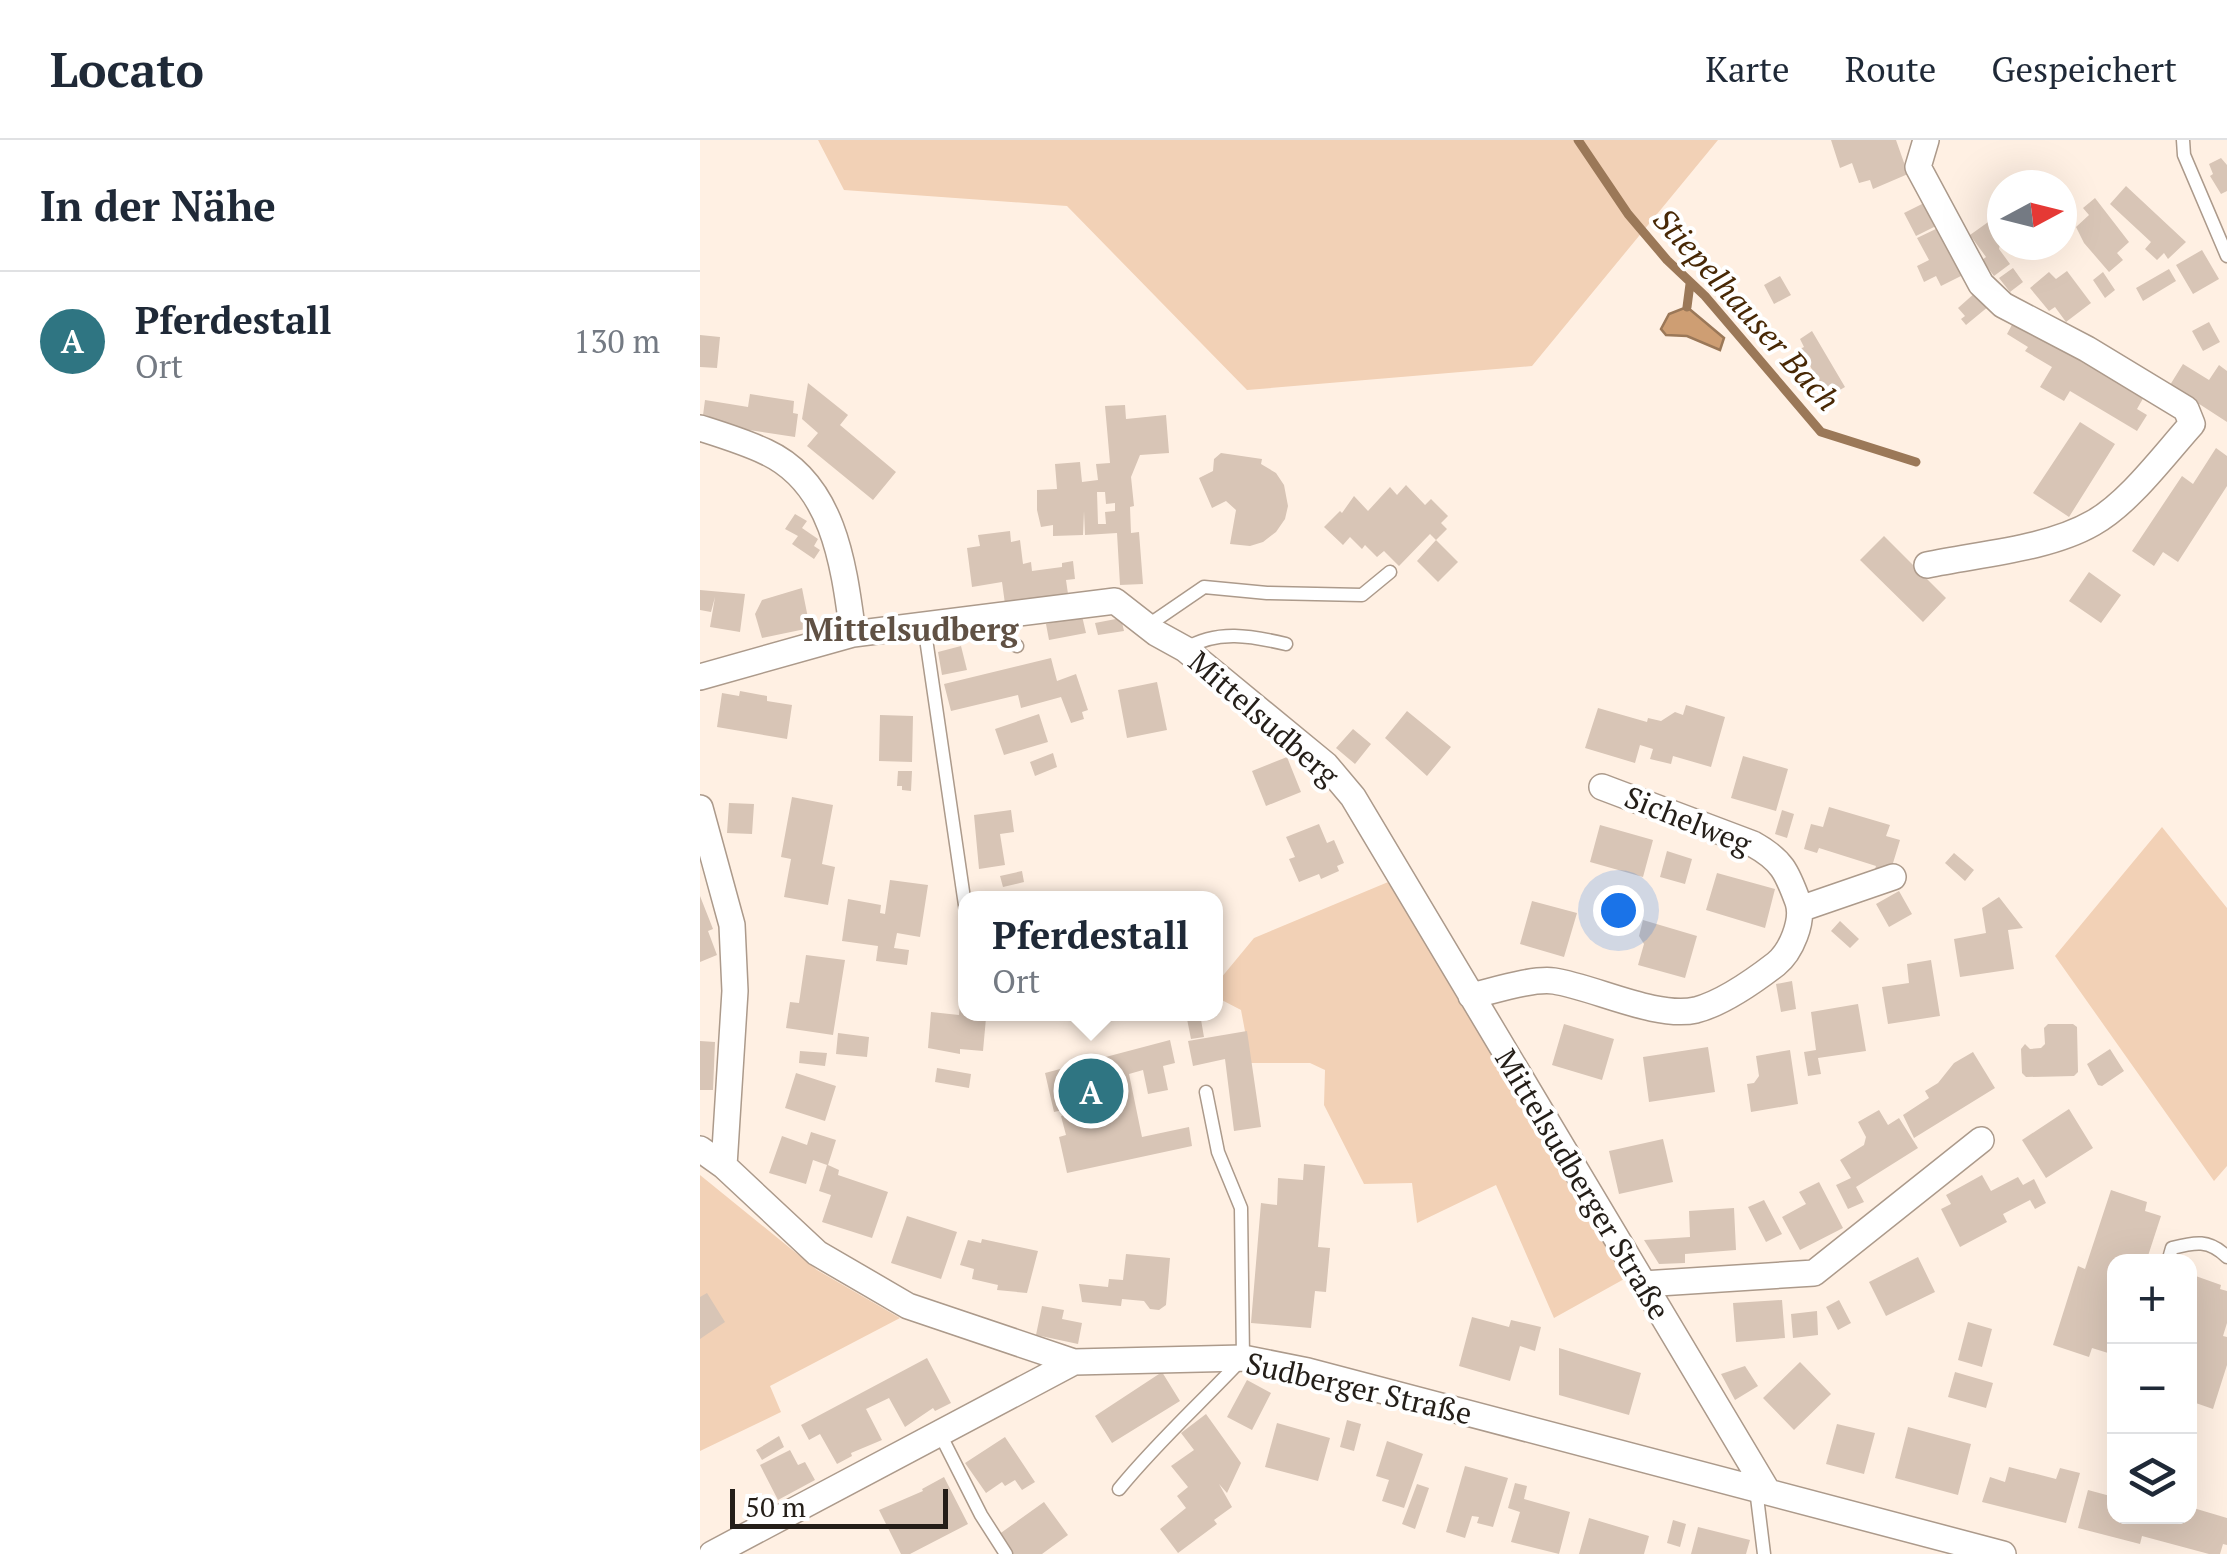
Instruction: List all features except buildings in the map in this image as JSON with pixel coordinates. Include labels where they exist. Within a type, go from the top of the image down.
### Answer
[{"type":"street","points":[[1926,140],[1918,167],[1981,284],[2003,305],[2087,349],[2186,409],[2192,424],[2098,521],[2068,536],[1928,565]]},
{"type":"street","points":[[700,428],[769,453],[810,488],[832,528],[844,562],[853,634]]},
{"type":"street","name":"Mittelsudberg","points":[[700,678],[853,634],[1115,601],[1186,649],[1326,766],[1353,797],[1401,874]]},
{"type":"street","name":"Sichelweg","points":[[1602,786],[1770,854],[1784,866],[1800,909]]},
{"type":"street","points":[[700,808],[732,925],[734,992],[724,1166]]},
{"type":"street","name":"Mittelsudberger Straße","points":[[1401,874],[1762,1491]]},
{"type":"street","points":[[1471,996],[1550,980],[1642,1005],[1695,1010],[1784,958],[1800,909],[1893,878]]},
{"type":"street","points":[[1643,1284],[1814,1273],[1980,1140]]},
{"type":"street","name":"Sudberger Straße","points":[[700,1149],[724,1166],[818,1253],[908,1306],[1074,1362],[1243,1358],[1327,1376],[2003,1554]]},
{"type":"street","points":[[712,1554],[1074,1362]]},
{"type":"lane","points":[[2184,140],[2184,155],[2227,256]]},
{"type":"lane","points":[[1148,626],[1204,587],[1362,595],[1390,572]]},
{"type":"lane","points":[[972,619],[1016,646]]},
{"type":"lane","points":[[924,626],[963,891]]},
{"type":"lane","points":[[1186,649],[1200,640],[1235,635],[1286,644]]},
{"type":"lane","points":[[1118,1489],[1148,1453],[1243,1358],[1241,1208],[1218,1152],[1206,1092]]},
{"type":"lane","points":[[2170,1254],[2172,1248],[2198,1241],[2227,1257]]},
{"type":"lane","points":[[940,1434],[981,1515],[1006,1554]]},
{"type":"lane","points":[[1762,1491],[1764,1554]]},
{"type":"shaded area","points":[[818,140],[1718,140],[1532,366],[1247,390],[1067,206],[844,190]]},
{"type":"shaded area","points":[[1687,307],[1724,338],[1720,350],[1687,336],[1666,335],[1661,329],[1669,314]]},
{"type":"shaded area","points":[[2162,827],[2227,908],[2227,1166],[2214,1181],[2055,956]]},
{"type":"shaded area","points":[[1393,880],[1626,1278],[1554,1318],[1496,1185],[1417,1223],[1412,1183],[1364,1184],[1324,1105],[1325,1070],[1310,1063],[1251,1063],[1241,1010],[1223,1001],[1223,976],[1254,938]]},
{"type":"shaded area","points":[[700,1175],[817,1270],[900,1318],[770,1386],[781,1412],[700,1451]]},
{"type":"waterway","name":"Stiepelhauser Bach","points":[[1578,140],[1628,214],[1667,260],[1705,296],[1821,432],[1916,462]]},
{"type":"waterway","points":[[1687,307],[1690,284]]},
{"type":"place","name":"Pferdestall","points":[[1091,1091]]},
{"type":"district","name":"Mittelsudberg","points":[[911,629]]}]
